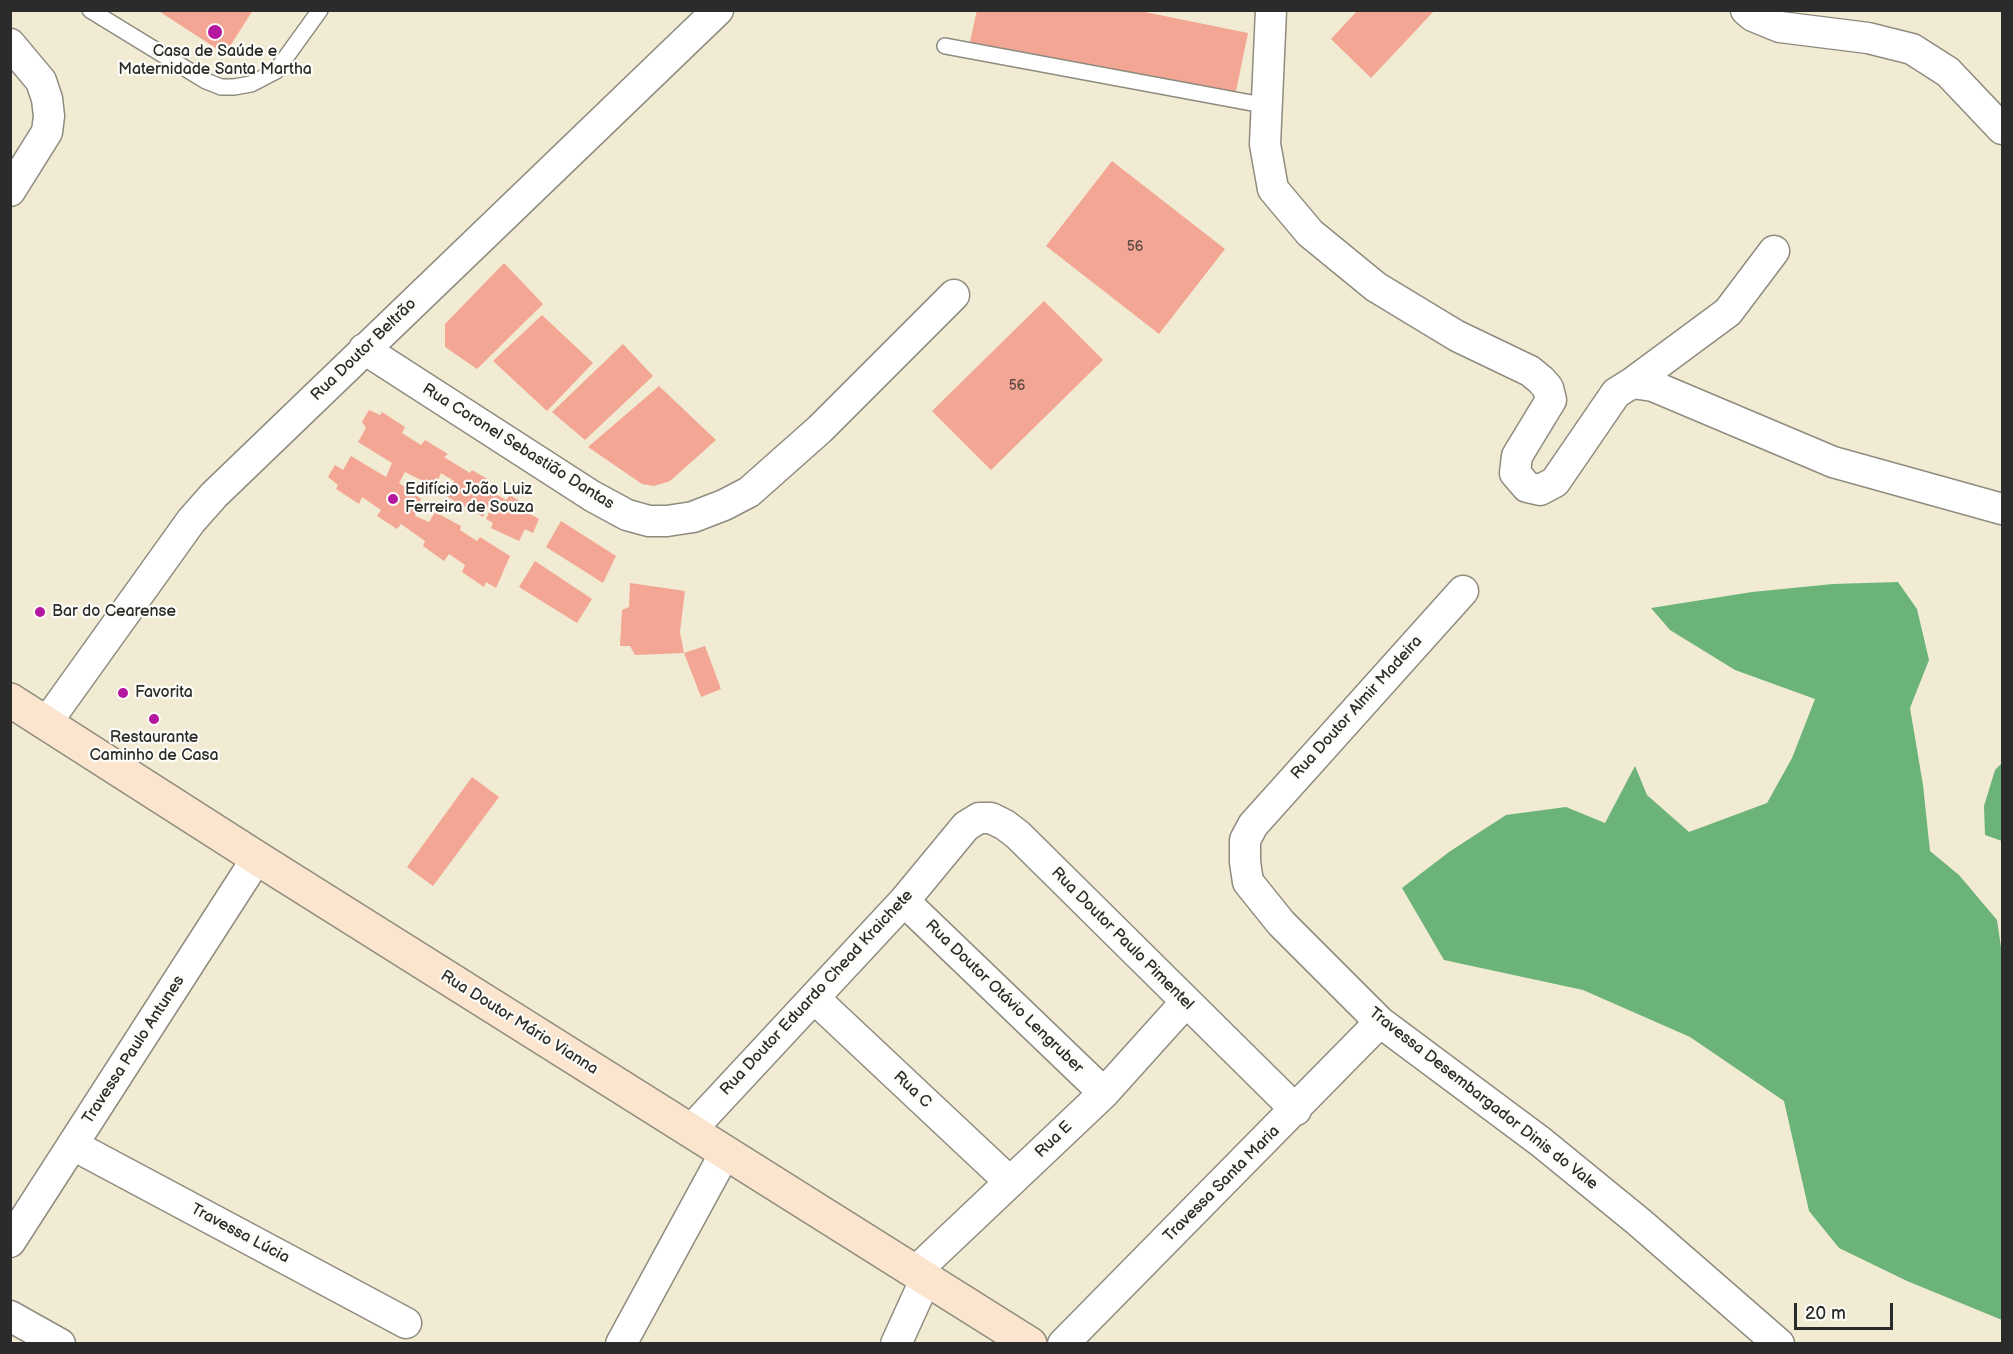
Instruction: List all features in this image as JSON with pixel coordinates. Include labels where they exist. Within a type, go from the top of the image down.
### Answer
[{"type":"main road","name":"Rua Doutor Mário Vianna","points":[[10,700],[1030,1344]]},
{"type":"street","name":"Rua Doutor Beltrão","points":[[47,722],[199,512],[233,475],[718,10]]},
{"type":"street","points":[[1271,10],[1265,144],[1274,189],[1310,233],[1376,287],[1457,336],[1530,372],[1548,388],[1551,400],[1517,456],[1515,473],[1527,488],[1540,490],[1556,482],[1616,393],[1728,312],[1774,251]]},
{"type":"street","points":[[1746,10],[1753,16],[1780,27],[1868,38],[1912,49],[1948,72],[2002,129]]},
{"type":"street","points":[[10,44],[41,81],[47,99],[49,116],[47,132],[10,191]]},
{"type":"street","name":"Rua Coronel Sebastião Dantas","points":[[364,349],[592,496],[627,515],[649,521],[667,521],[724,506],[749,492],[820,429],[954,295]]},
{"type":"street","points":[[1632,383],[1653,386],[1833,462],[2002,509]]},
{"type":"street","name":"Rua Doutor Almir Madeira","points":[[1253,825],[1463,591]]},
{"type":"street","name":"Rua Doutor Paulo Pimentel","points":[[942,853],[966,826],[979,818],[991,818],[1005,825],[1036,852],[1185,1003],[1296,1110]]},
{"type":"street","name":"Travessa Desembargador Dinis do Vale","points":[[1253,825],[1245,840],[1248,882],[1281,923],[1380,1022],[1541,1142],[1639,1222],[1779,1344]]},
{"type":"street","name":"Rua Doutor Eduardo Chead Kraichete","points":[[690,1131],[903,901],[942,853]]},
{"type":"street","name":"Travessa Paulo Antunes","points":[[10,1242],[257,858]]},
{"type":"street","name":"Rua Doutor Otávio Lengruber","points":[[903,901],[1104,1093]]},
{"type":"street","name":"Rua C","points":[[814,998],[1010,1182]]},
{"type":"street","name":"Rua E","points":[[921,1274],[1010,1182],[1104,1093],[1185,1003]]},
{"type":"street","name":"Travessa Santa Maria","points":[[1063,1344],[1296,1110],[1380,1022]]},
{"type":"street","name":"Travessa Lúcia","points":[[73,1145],[406,1323]]},
{"type":"street","points":[[621,1344],[725,1153]]},
{"type":"street","points":[[896,1344],[921,1274]]},
{"type":"street","points":[[10,1316],[60,1344]]},
{"type":"lane","points":[[90,10],[206,81],[221,87],[251,84],[276,71],[320,10]]},
{"type":"lane","points":[[945,46],[1268,106]]},
{"type":"green space","points":[[1898,582],[1917,609],[1929,660],[1910,708],[1923,785],[1930,851],[1959,875],[1997,920],[2002,954],[2002,1320],[1907,1281],[1839,1248],[1809,1211],[1784,1101],[1690,1037],[1583,990],[1444,960],[1402,888],[1449,852],[1506,815],[1566,807],[1605,823],[1635,766],[1647,795],[1689,832],[1767,803],[1792,758],[1815,699],[1735,670],[1670,630],[1651,608],[1752,592],[1833,584]]},
{"type":"green space","points":[[2002,763],[2002,841],[1985,835],[1984,806],[1995,770]]},
{"type":"building","name":"Casa de Saúde e Maternidade Santa Martha","points":[[157,10],[253,10],[225,54]]},
{"type":"building","points":[[977,10],[1135,10],[1248,33],[1235,96],[970,42]]},
{"type":"building","points":[[1358,10],[1435,10],[1371,78],[1331,39]]},
{"type":"building","points":[[1112,161],[1225,249],[1159,334],[1046,246]]},
{"type":"building","points":[[504,263],[543,304],[477,369],[445,347],[445,324]]},
{"type":"building","points":[[1044,301],[1103,360],[991,470],[932,411]]},
{"type":"building","points":[[542,315],[593,363],[547,411],[493,361]]},
{"type":"building","points":[[623,344],[653,376],[585,440],[552,412]]},
{"type":"building","points":[[659,386],[716,440],[670,481],[654,486],[642,484],[588,447]]},
{"type":"building","name":"Edifício João Luiz Ferreira de Souza","points":[[369,410],[380,415],[382,412],[405,427],[402,433],[421,445],[425,440],[448,454],[444,457],[470,473],[472,470],[491,481],[487,489],[506,500],[510,495],[531,508],[530,514],[539,519],[533,533],[525,529],[519,541],[491,528],[493,523],[486,519],[492,506],[489,504],[483,517],[446,496],[454,481],[441,473],[435,487],[405,472],[399,483],[421,499],[415,516],[429,522],[435,512],[461,526],[460,530],[477,541],[480,537],[510,556],[496,588],[486,582],[484,587],[462,572],[465,565],[449,554],[444,561],[423,546],[425,541],[401,524],[397,529],[377,516],[381,510],[362,497],[359,504],[336,489],[338,485],[328,477],[335,465],[343,470],[351,456],[386,477],[392,463],[358,442],[366,428],[362,422]]},
{"type":"building","points":[[561,521],[616,556],[603,583],[546,547]]},
{"type":"building","points":[[535,561],[592,599],[577,623],[519,587]]},
{"type":"building","points":[[630,583],[685,591],[680,632],[684,653],[635,655],[630,646],[620,646],[622,610],[629,607]]},
{"type":"building","points":[[705,646],[721,689],[701,697],[684,653]]},
{"type":"building","points":[[472,777],[499,797],[433,886],[407,867]]},
{"type":"place","name":"Casa de Saúde e Maternidade Santa Martha","points":[[215,32]]},
{"type":"place","name":"Edifício João Luiz Ferreira de Souza","points":[[393,499]]},
{"type":"place","name":"Bar do Cearense","points":[[40,612]]},
{"type":"place","name":"Favorita","points":[[123,693]]},
{"type":"place","name":"Restaurante Caminho de Casa","points":[[154,719]]}]
